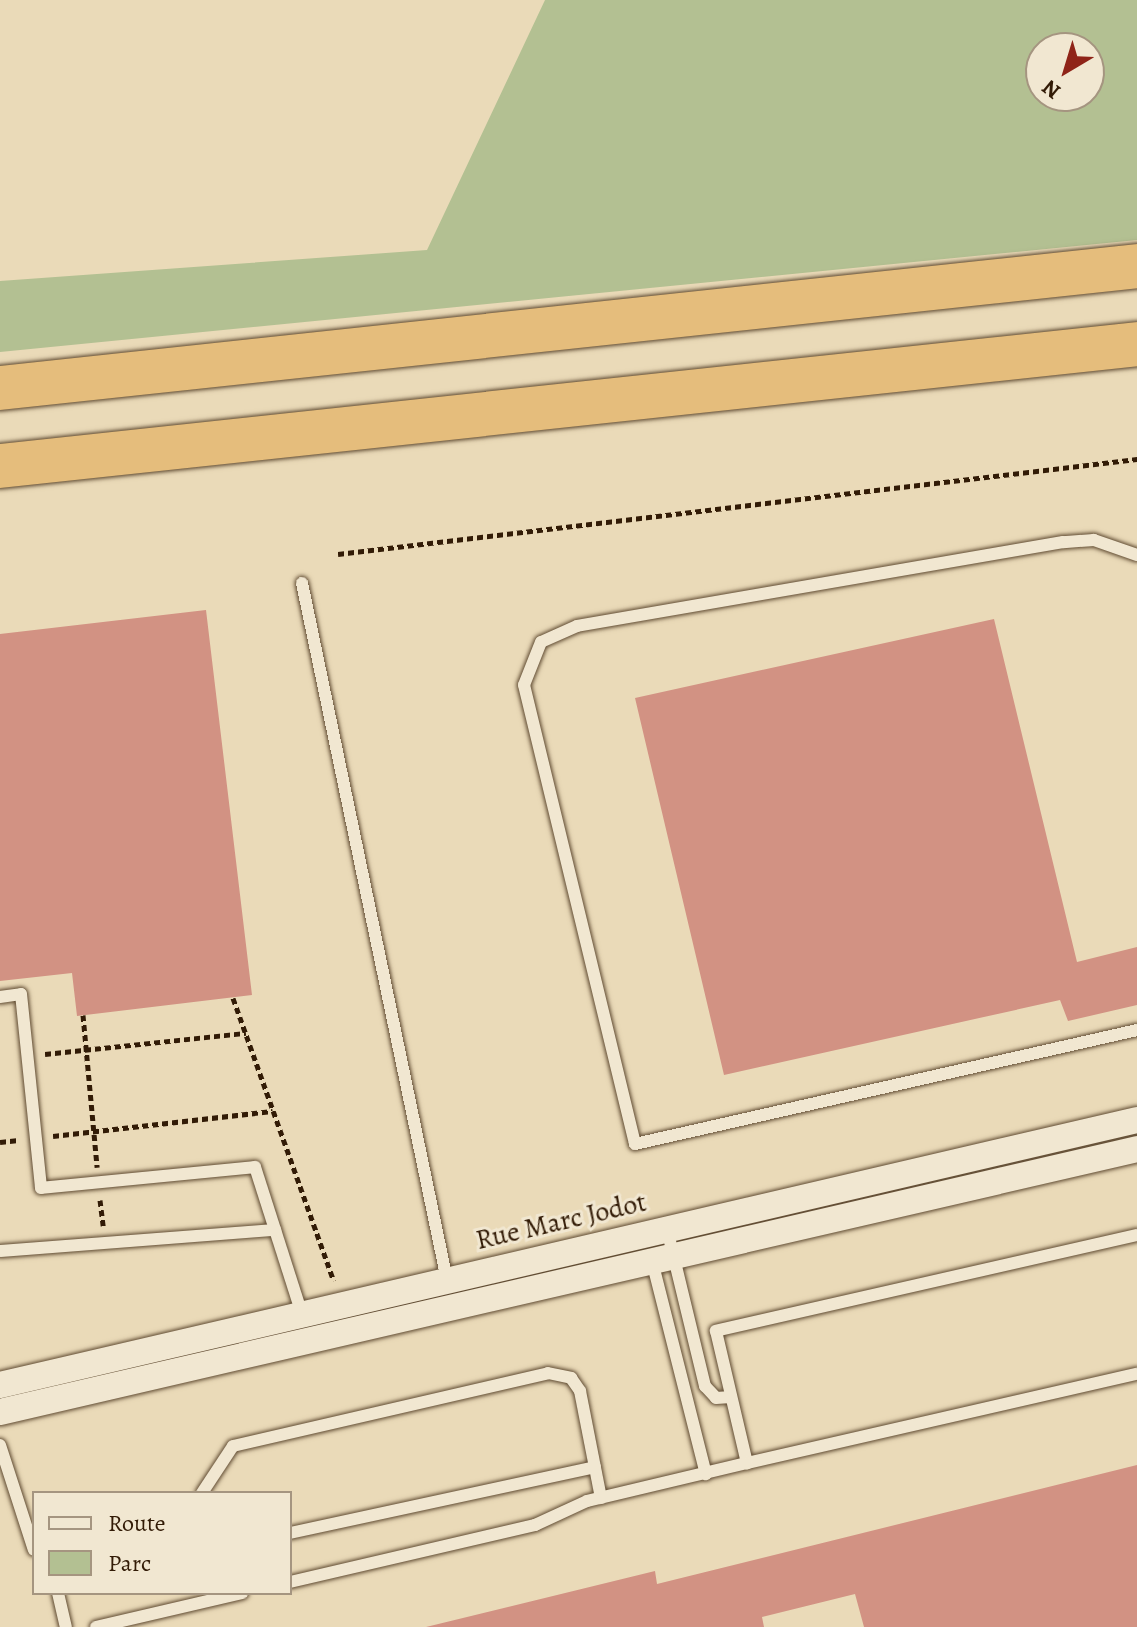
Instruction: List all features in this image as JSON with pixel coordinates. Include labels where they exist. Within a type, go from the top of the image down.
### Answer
[{"type":"highway","points":[[0,388],[1137,266]]},
{"type":"highway","points":[[0,466],[1137,344]]},
{"type":"street","name":"Rue Marc Jodot","points":[[0,1385],[1137,1120]]},
{"type":"street","points":[[0,1412],[1137,1149]]},
{"type":"lane","points":[[1137,555],[1079,540],[577,626],[541,642],[524,685],[635,1144],[1137,1030]]},
{"type":"lane","points":[[302,583],[447,1280]]},
{"type":"lane","points":[[0,997],[21,994],[41,1188],[255,1167],[302,1314]]},
{"type":"lane","points":[[0,1251],[275,1230]]},
{"type":"lane","points":[[656,1232],[706,1474]]},
{"type":"lane","points":[[656,1232],[662,1259],[705,1386],[716,1398],[731,1397]]},
{"type":"lane","points":[[747,1463],[716,1331],[1137,1235]]},
{"type":"lane","points":[[203,1491],[233,1446],[548,1373],[571,1378],[580,1391],[601,1498]]},
{"type":"lane","points":[[292,1582],[535,1525],[601,1498],[1137,1374]]},
{"type":"lane","points":[[0,1445],[32,1544]]},
{"type":"lane","points":[[292,1533],[595,1467]]},
{"type":"lane","points":[[58,1595],[66,1627]]},
{"type":"lane","points":[[96,1627],[233,1595]]},
{"type":"path","points":[[338,554],[1137,459]]},
{"type":"path","points":[[233,998],[338,1292],[359,1288],[361,1300]]},
{"type":"path","points":[[83,1015],[104,1243]]},
{"type":"path","points":[[27,1056],[246,1033]]},
{"type":"path","points":[[0,1142],[274,1111]]},
{"type":"green space","points":[[545,0],[1137,0],[1137,240],[0,352],[0,281],[427,250]]},
{"type":"building","points":[[206,610],[252,995],[77,1016],[72,973],[0,981],[0,634]]},
{"type":"building","points":[[994,619],[1077,962],[1137,947],[1137,1005],[1068,1021],[1060,1000],[724,1075],[635,698]]},
{"type":"building","points":[[1137,1465],[1137,1627],[864,1627],[855,1594],[762,1617],[764,1627],[426,1627],[655,1571],[657,1584]]}]
